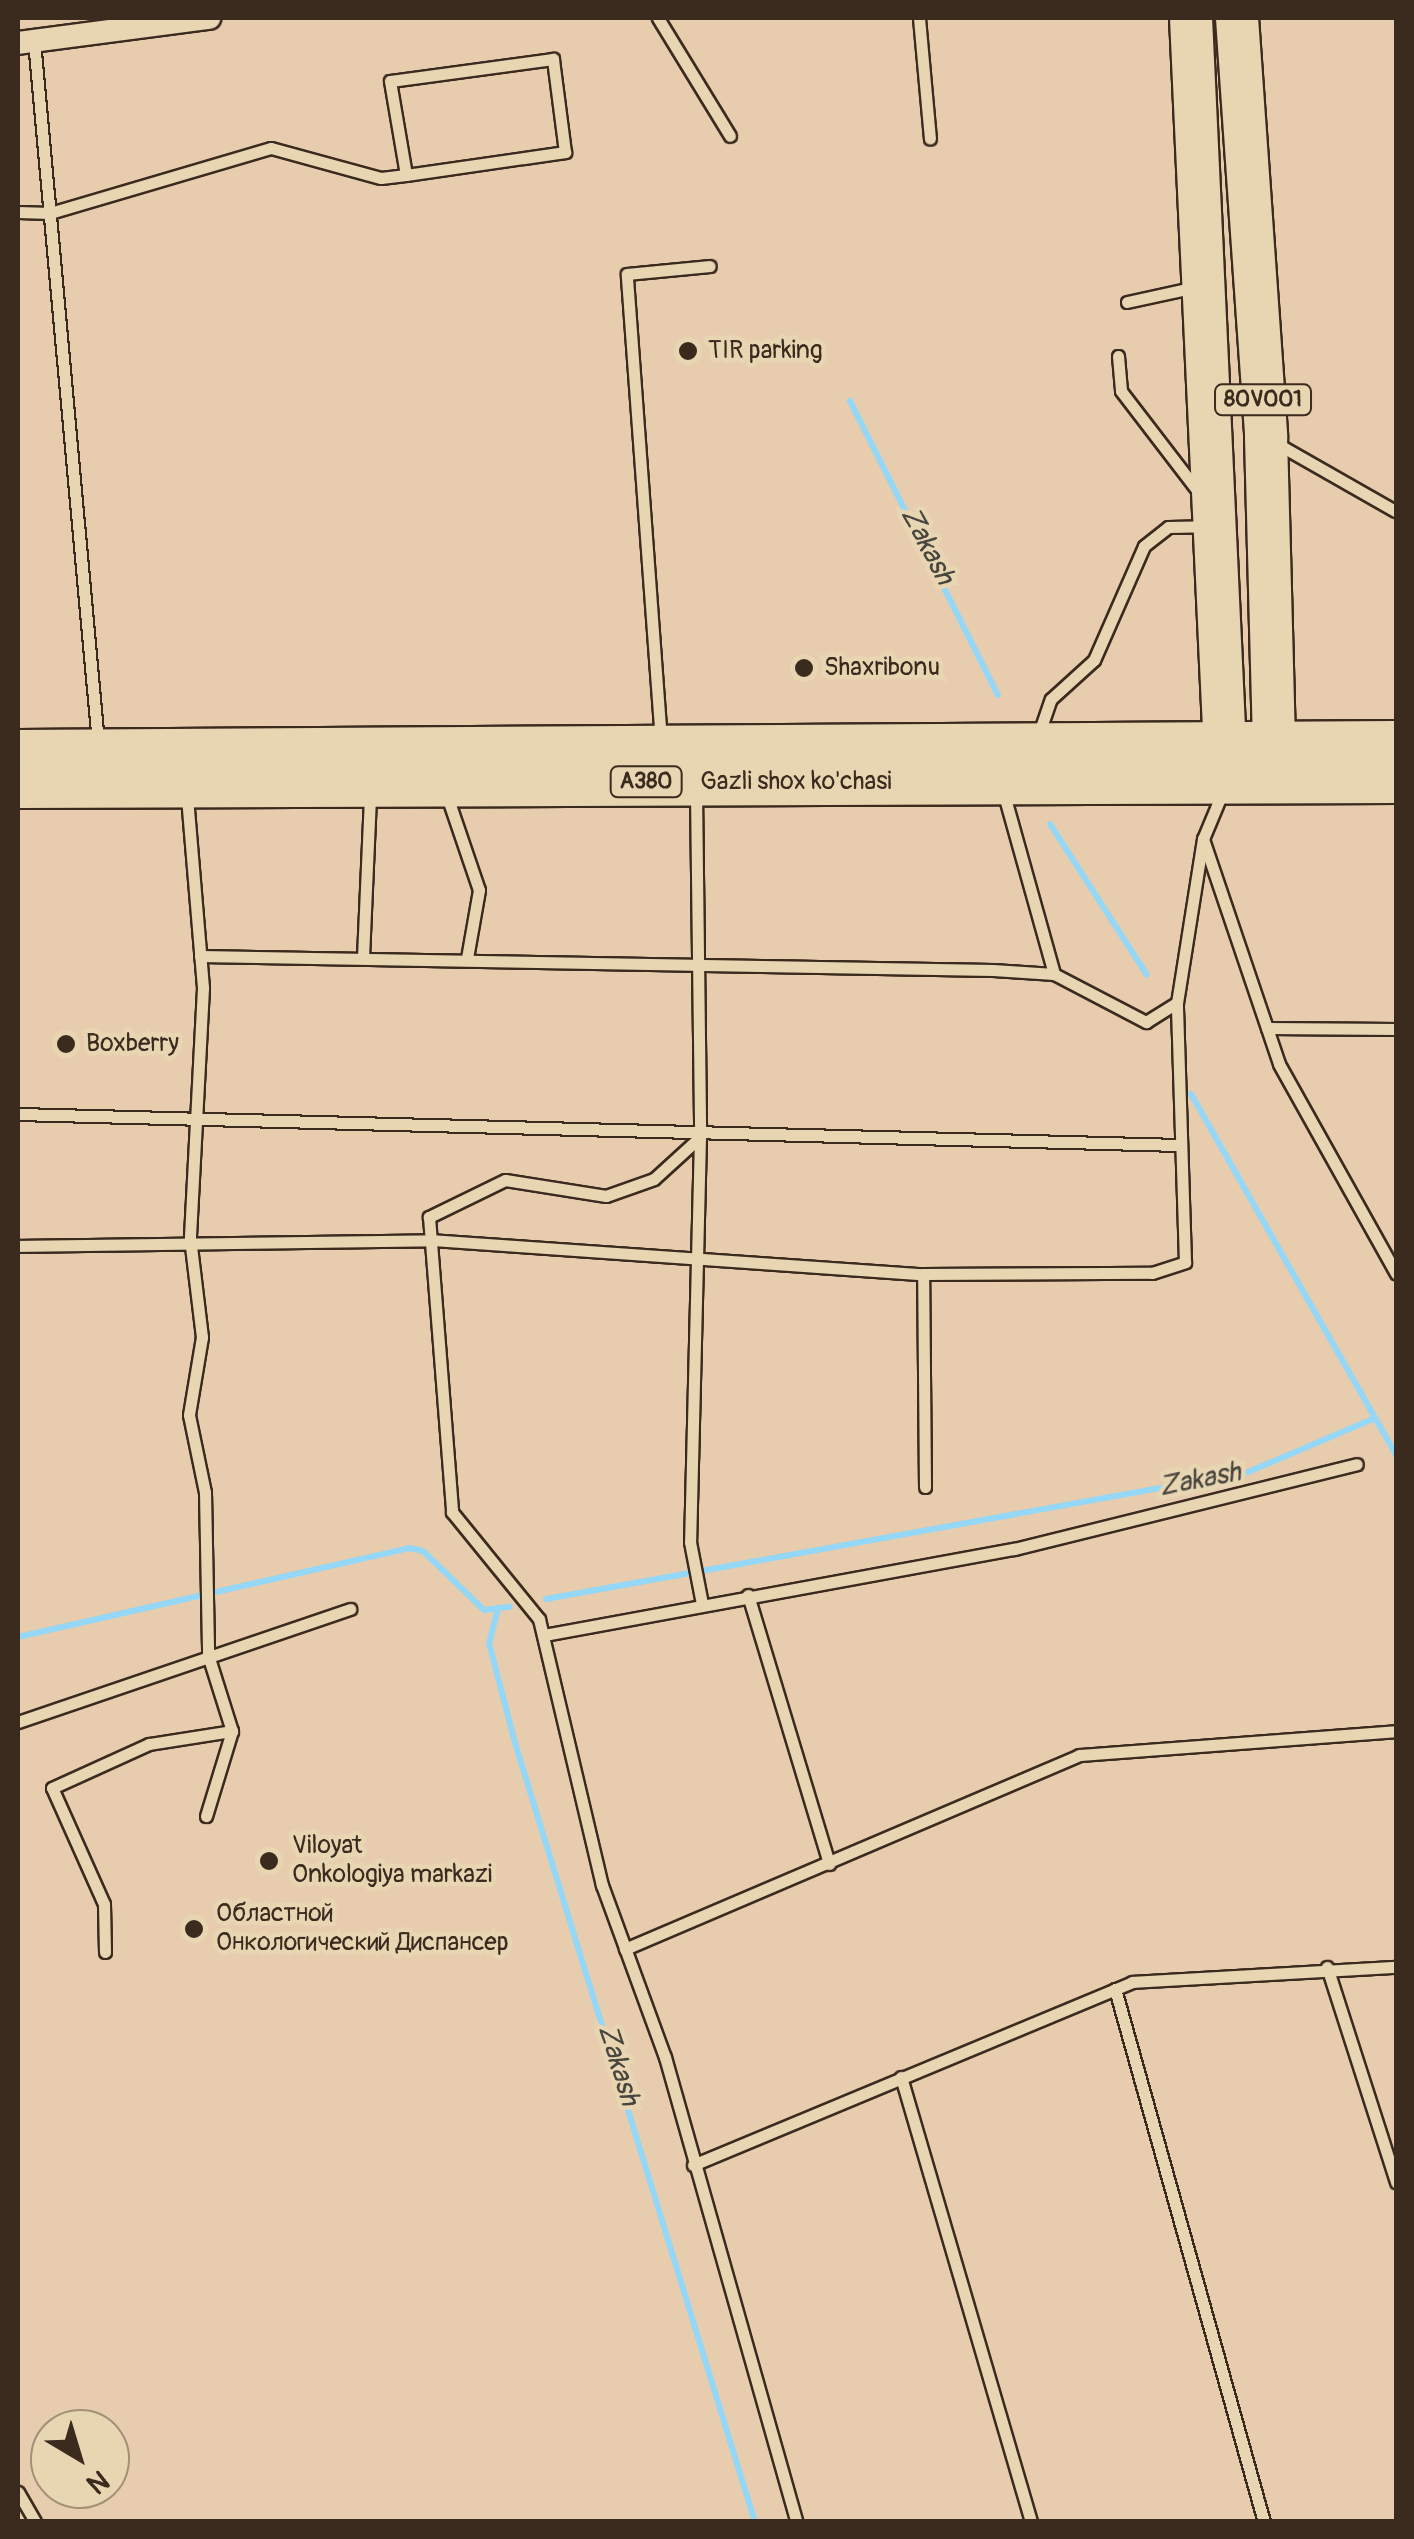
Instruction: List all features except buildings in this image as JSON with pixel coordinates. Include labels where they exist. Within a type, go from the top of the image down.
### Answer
[{"type":"highway","name":"80V001","points":[[1191,18],[1226,763]]},
{"type":"highway","name":"80V001","points":[[1237,18],[1266,437],[1274,763]]},
{"type":"highway","points":[[1200,191],[1246,188]]},
{"type":"highway","name":"A380","points":[[1274,763],[1334,742],[1396,742]]},
{"type":"highway","name":"Gazli shox ko'chasi","points":[[18,751],[1035,745],[1226,763]]},
{"type":"highway","name":"Gazli shox ko'chasi","points":[[18,788],[1001,783],[1226,763],[1274,763]]},
{"type":"highway","name":"A380","points":[[1274,763],[1396,782]]},
{"type":"street","points":[[26,42],[209,18]]},
{"type":"lane","points":[[658,18],[730,136]]},
{"type":"lane","points":[[919,18],[930,139]]},
{"type":"lane","points":[[26,42],[50,213],[99,751]]},
{"type":"lane","points":[[18,212],[50,213],[270,148],[329,170],[406,174],[565,152],[553,60],[390,81],[406,174]]},
{"type":"lane","points":[[661,745],[628,274],[710,266]]},
{"type":"lane","points":[[1127,302],[1205,286]]},
{"type":"lane","points":[[1035,745],[1051,699],[1094,660],[1144,546],[1168,527],[1217,521],[1121,390],[1118,356]]},
{"type":"lane","points":[[1266,437],[1395,511]]},
{"type":"lane","points":[[18,1246],[190,1238],[431,1240],[923,1274],[1171,1271],[1190,1246],[1180,1145],[1177,1004],[1203,839],[1226,763]]},
{"type":"lane","points":[[696,782],[691,966],[700,1136],[693,1258],[690,1542],[701,1597]]},
{"type":"lane","points":[[1001,783],[1054,974]]},
{"type":"lane","points":[[443,785],[479,890],[467,958]]},
{"type":"lane","points":[[364,957],[371,786]]},
{"type":"lane","points":[[186,788],[200,956],[190,1238],[202,1336],[189,1415],[207,1554],[208,1655],[232,1731],[206,1816]]},
{"type":"lane","points":[[1203,839],[1267,1028],[1392,1258],[1396,1273]]},
{"type":"lane","points":[[200,956],[467,958],[1054,974],[1146,1022],[1177,1004]]},
{"type":"lane","points":[[1267,1028],[1396,1029]]},
{"type":"lane","points":[[18,1114],[700,1136],[1180,1145]]},
{"type":"lane","points":[[700,1136],[654,1179],[606,1196],[505,1180],[429,1216],[452,1512],[527,1597],[544,1635],[625,1949],[798,2522]]},
{"type":"lane","points":[[923,1274],[925,1487]]},
{"type":"lane","points":[[544,1635],[701,1597],[748,1595],[1199,1510],[1357,1464]]},
{"type":"lane","points":[[748,1595],[828,1864]]},
{"type":"lane","points":[[18,1722],[350,1609]]},
{"type":"lane","points":[[105,1952],[104,1904],[52,1788],[149,1744],[232,1731]]},
{"type":"lane","points":[[625,1949],[1079,1756],[1396,1731]]},
{"type":"lane","points":[[693,2165],[1115,1989],[1326,1966],[1396,1968]]},
{"type":"lane","points":[[1326,1966],[1390,2118],[1396,2182]]},
{"type":"lane","points":[[1115,1989],[1264,2522]]},
{"type":"lane","points":[[901,2077],[1031,2522]]},
{"type":"lane","points":[[18,2492],[36,2522]]},
{"type":"waterway","name":"Zakash","points":[[850,401],[998,695]]},
{"type":"waterway","name":"Zakash","points":[[1050,824],[1147,975]]},
{"type":"waterway","name":"Zakash","points":[[1191,1094],[1396,1455]]},
{"type":"waterway","name":"Zakash","points":[[546,1599],[1248,1472],[1373,1419]]},
{"type":"waterway","name":"Zakash","points":[[18,1637],[409,1548],[423,1551],[484,1610],[510,1607]]},
{"type":"waterway","name":"Zakash","points":[[498,1608],[489,1643],[515,1743],[755,2522]]},
{"type":"place","name":"TIR parking","points":[[688,351]]},
{"type":"place","name":"Shaxribonu","points":[[804,668]]},
{"type":"place","name":"Boxberry","points":[[66,1044]]},
{"type":"place","name":"Viloyat Onkologiya markazi","points":[[269,1861]]},
{"type":"place","name":"Областной Онкологический Диспансер","points":[[194,1929]]}]
